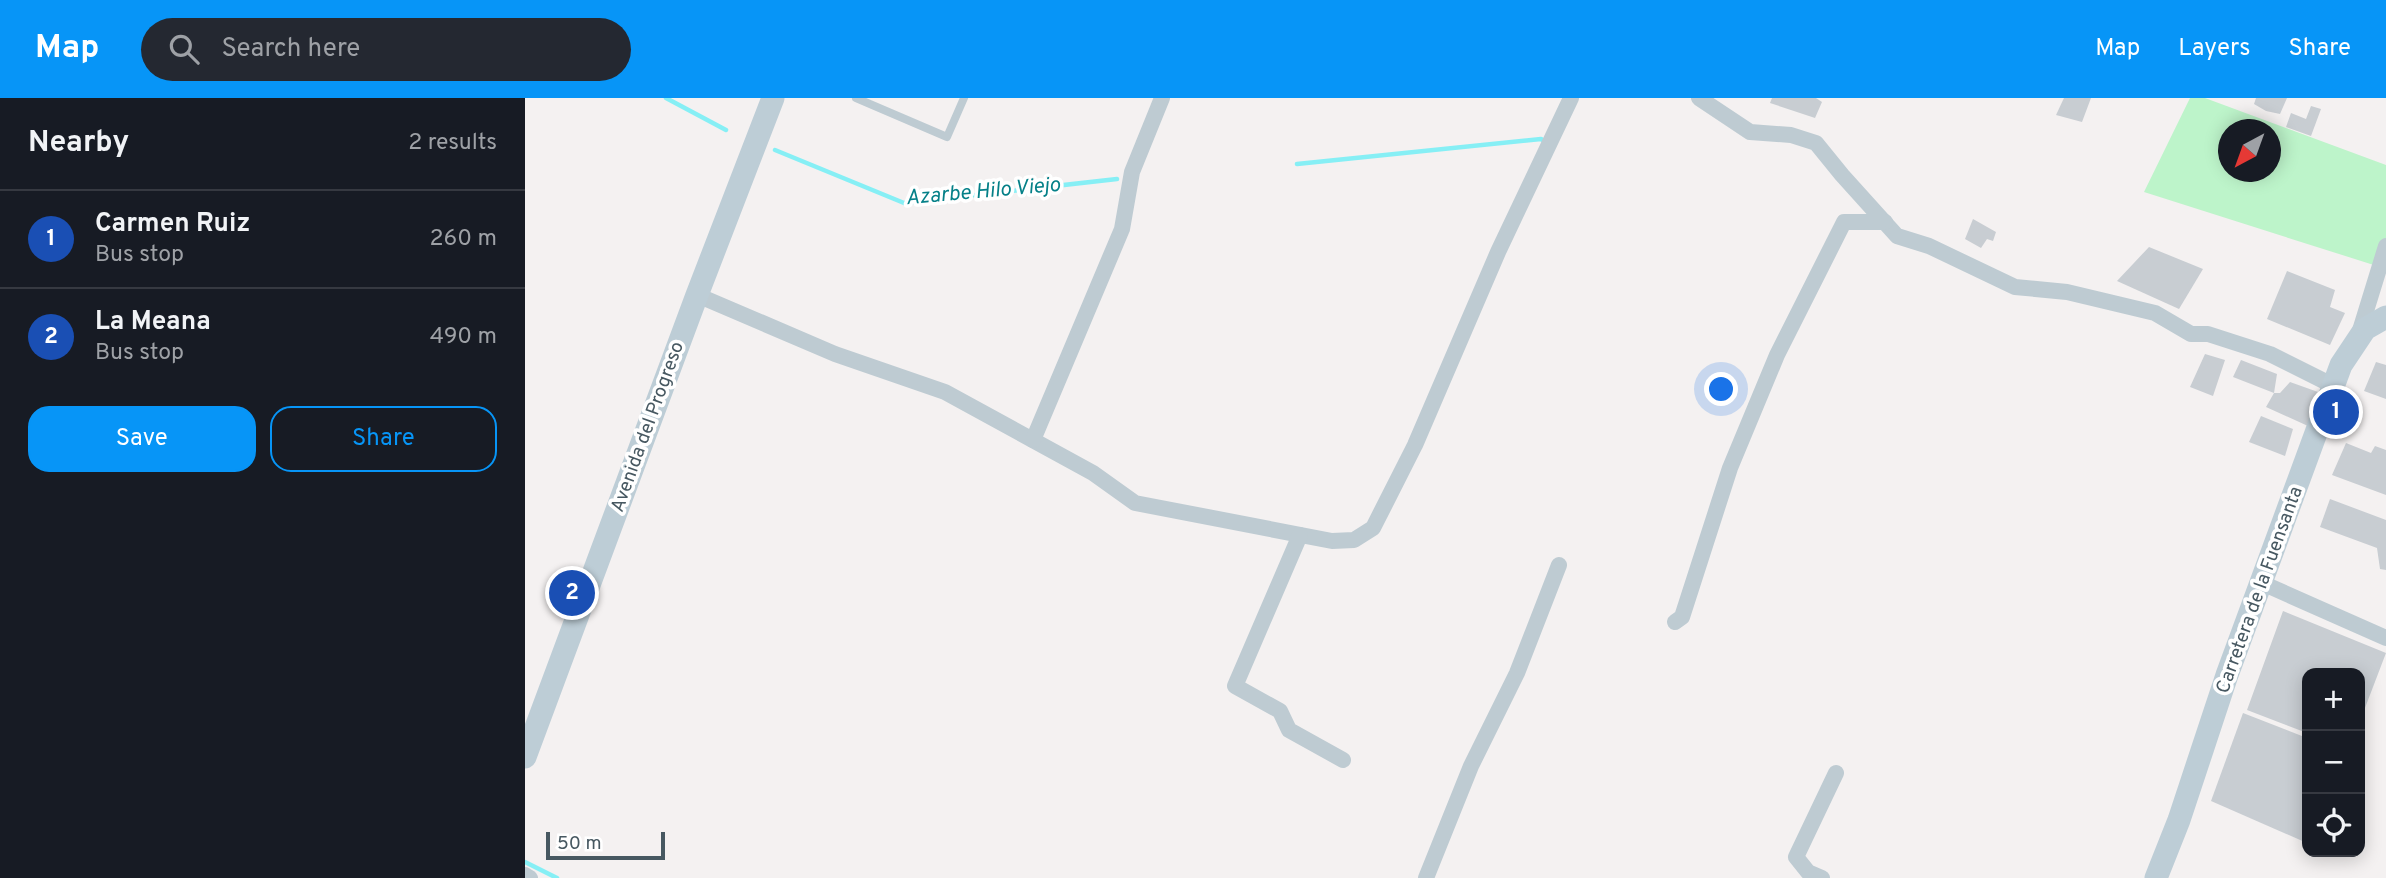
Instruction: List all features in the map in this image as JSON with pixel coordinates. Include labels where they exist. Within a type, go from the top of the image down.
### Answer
[{"type":"main road","name":"Avenida del Progreso","points":[[525,757],[773,98]]},
{"type":"main road","name":"Carretera de la Fuensanta","points":[[2156,878],[2341,365],[2365,329],[2386,317]]},
{"type":"street","points":[[1033,440],[1122,229],[1132,172],[1162,98]]},
{"type":"street","points":[[697,295],[835,354],[945,392],[1093,473],[1135,503],[1332,541],[1354,540],[1373,528],[1415,445],[1498,251],[1571,98]]},
{"type":"street","points":[[1699,98],[1750,132],[1791,135],[1816,143],[1897,236],[1929,246],[2015,287],[2067,292],[2155,313],[2191,334],[2208,334],[2270,354],[2334,386]]},
{"type":"street","points":[[1675,622],[1682,617],[1730,468],[1777,355],[1844,222],[1885,222]]},
{"type":"street","points":[[2357,342],[2386,246]]},
{"type":"street","points":[[1300,535],[1235,686],[1280,711],[1289,730],[1343,760]]},
{"type":"street","points":[[1426,878],[1471,766],[1517,673],[1559,565]]},
{"type":"street","points":[[2262,583],[2386,638]]},
{"type":"street","points":[[1822,878],[1808,872],[1796,857],[1836,773]]},
{"type":"street","points":[[525,875],[530,878]]},
{"type":"lane","points":[[856,98],[947,137],[964,98]]},
{"type":"green space","points":[[2190,98],[2205,98],[2262,119],[2218,119],[2218,182],[2281,182],[2281,126],[2386,165],[2386,249],[2380,267],[2144,192]]},
{"type":"building","points":[[1772,98],[1816,98],[1822,102],[1815,118],[1770,103]]},
{"type":"building","points":[[2064,98],[2091,98],[2082,122],[2056,115]]},
{"type":"building","points":[[2256,98],[2287,98],[2280,114],[2266,111],[2254,104]]},
{"type":"building","points":[[2311,106],[2321,109],[2311,136],[2286,127],[2291,113],[2306,119]]},
{"type":"building","points":[[1973,219],[1996,232],[1993,241],[1987,239],[1981,248],[1965,239]]},
{"type":"building","points":[[2149,247],[2203,269],[2179,309],[2117,281]]},
{"type":"building","points":[[2287,271],[2335,290],[2330,307],[2345,313],[2330,345],[2267,319]]},
{"type":"building","points":[[2205,354],[2225,360],[2213,396],[2190,387]]},
{"type":"building","points":[[2241,360],[2277,374],[2274,393],[2233,377]]},
{"type":"building","points":[[2376,362],[2386,365],[2386,399],[2364,391]]},
{"type":"building","points":[[2290,382],[2318,392],[2308,426],[2266,407],[2274,393],[2280,393]]},
{"type":"building","points":[[2261,416],[2293,429],[2285,456],[2249,442]]},
{"type":"building","points":[[2346,443],[2371,453],[2375,446],[2386,450],[2386,495],[2332,475]]},
{"type":"building","points":[[2330,499],[2386,520],[2386,570],[2380,569],[2377,548],[2320,527]]},
{"type":"building","points":[[2283,611],[2386,653],[2365,708],[2365,668],[2302,668],[2302,731],[2247,710]]},
{"type":"building","points":[[2243,713],[2302,736],[2302,841],[2211,801]]},
{"type":"waterway","name":"Azarbe Hilo Viejo","points":[[666,98],[726,130]]},
{"type":"waterway","name":"Azarbe Hilo Viejo","points":[[1297,164],[1541,139],[1546,142]]},
{"type":"waterway","name":"Azarbe Hilo Viejo","points":[[775,150],[904,203],[1117,179]]},
{"type":"waterway","points":[[525,862],[557,878]]},
{"type":"place","name":"Carmen Ruiz","points":[[2336,412]]},
{"type":"place","name":"La Meana","points":[[572,593]]}]
